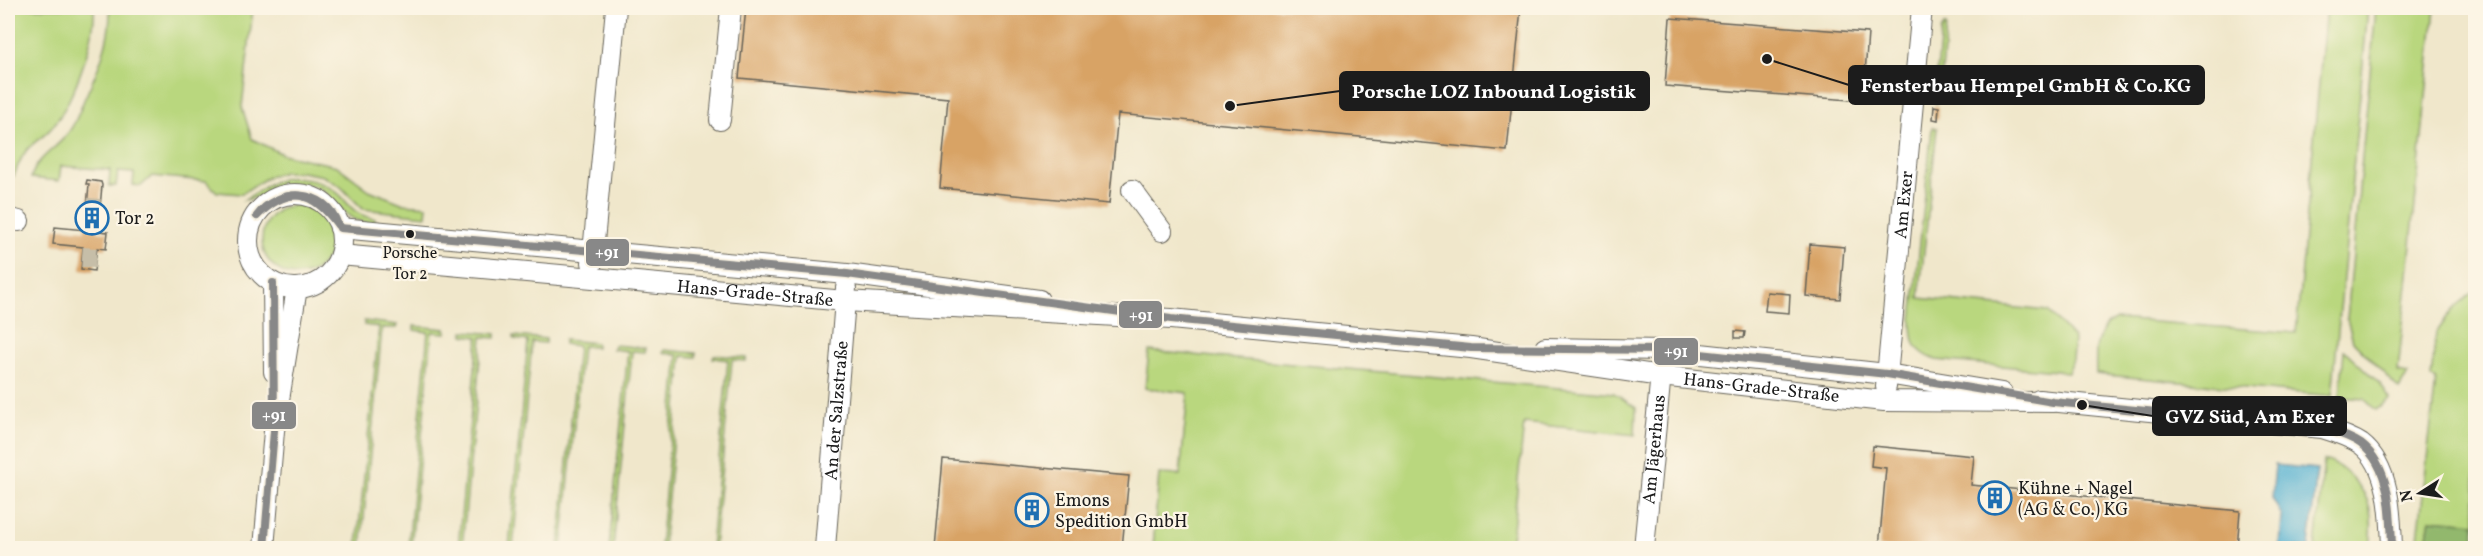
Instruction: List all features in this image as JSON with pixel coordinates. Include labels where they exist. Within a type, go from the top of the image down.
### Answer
[{"type":"street","points":[[591,278],[616,8]]},
{"type":"street","points":[[720,120],[731,8]]},
{"type":"street","name":"Am Exer","points":[[1884,401],[1922,8]]},
{"type":"street","points":[[1132,190],[1162,231]]},
{"type":"street","points":[[295,194],[310,196],[323,203],[334,214],[343,241],[340,255],[334,268],[324,279],[311,286],[297,288],[273,283],[257,269],[252,259],[249,244],[250,229],[256,215],[266,204],[280,197],[295,194]]},
{"type":"street","name":"Hans-Grade-Straße","points":[[340,228],[847,274],[1171,319]]},
{"type":"street","name":"Hans-Grade-Straße","points":[[340,255],[845,301],[1171,319],[1471,348],[1661,376],[1884,401],[2053,402]]},
{"type":"street","name":"An der Salzstraße","points":[[825,549],[847,274]]},
{"type":"street","points":[[273,283],[274,431]]},
{"type":"street","points":[[264,549],[274,431],[297,288]]},
{"type":"street","name":"Hans-Grade-Straße","points":[[1471,348],[1663,350],[1887,374],[2053,402],[2322,428],[2361,444],[2368,452],[2383,480],[2391,513],[2392,549]]},
{"type":"street","name":"Am Jägerhaus","points":[[1644,549],[1663,350]]},
{"type":"green space","points":[[8,8],[94,8],[94,21],[87,52],[68,101],[50,130],[26,151],[14,176],[8,176]]},
{"type":"green space","points":[[110,8],[253,8],[242,107],[252,139],[282,154],[337,166],[369,190],[404,204],[427,206],[426,216],[363,209],[340,186],[323,176],[302,172],[284,172],[268,177],[241,194],[217,192],[206,181],[152,176],[141,186],[133,185],[134,173],[118,172],[116,186],[109,186],[110,170],[61,166],[59,181],[31,178],[38,164],[63,139],[78,117],[103,55]]},
{"type":"green space","points":[[2326,8],[2368,8],[2332,396],[2096,374],[2097,342],[2103,329],[2116,319],[2296,333]]},
{"type":"green space","points":[[2376,8],[2435,8],[2398,372],[2408,374],[2399,389],[2353,341],[2347,319]]},
{"type":"green space","points":[[1946,26],[1940,93],[1937,103],[1934,102],[1941,31]]},
{"type":"green space","points":[[1932,128],[1937,128],[1919,298],[2048,311],[2074,339],[2068,372],[1936,360],[1923,353],[1916,345],[1912,320]]},
{"type":"green space","points":[[285,178],[307,179],[328,186],[358,213],[375,219],[375,225],[352,218],[324,191],[309,185],[291,185],[244,200],[271,183]]},
{"type":"green space","points":[[304,205],[317,211],[326,220],[330,226],[332,240],[330,254],[322,265],[311,273],[290,275],[272,265],[264,254],[262,233],[272,215],[283,207]]},
{"type":"green space","points":[[2475,291],[2475,523],[2430,519],[2425,548],[2417,548],[2436,379],[2431,378],[2436,333],[2455,307]]},
{"type":"green space","points":[[364,321],[397,325],[396,328],[382,328],[361,548],[357,548],[379,327],[364,325]]},
{"type":"green space","points":[[414,326],[446,329],[446,333],[432,332],[411,548],[408,548],[428,332],[414,330]]},
{"type":"green space","points":[[464,331],[496,334],[496,338],[482,337],[462,548],[458,548],[478,337],[464,335]]},
{"type":"green space","points":[[514,336],[546,339],[546,343],[532,342],[513,548],[509,548],[528,341],[514,339]]},
{"type":"green space","points":[[564,340],[596,343],[596,347],[582,346],[562,548],[559,548],[578,346],[564,344]]},
{"type":"green space","points":[[614,345],[646,348],[645,352],[632,351],[613,548],[609,548],[628,351],[613,349]]},
{"type":"green space","points":[[664,350],[696,353],[696,357],[682,356],[663,548],[660,548],[678,355],[663,353]]},
{"type":"green space","points":[[2344,350],[2380,384],[2390,399],[2376,410],[2364,399],[2340,397]]},
{"type":"green space","points":[[1149,351],[1614,393],[1636,408],[1635,435],[1524,423],[1511,548],[1153,548],[1159,474],[1180,475],[1188,393],[1145,388]]},
{"type":"green space","points":[[714,355],[746,358],[746,361],[732,360],[714,548],[711,548],[728,360],[713,358]]},
{"type":"green space","points":[[2324,460],[2342,469],[2364,494],[2371,519],[2370,548],[2315,548]]},
{"type":"green space","points":[[2430,519],[2475,523],[2475,548],[2425,548]]},
{"type":"water","points":[[2275,465],[2317,469],[2309,548],[2280,548],[2282,516],[2272,498]]},
{"type":"building","points":[[746,8],[1521,8],[1507,151],[1118,114],[1109,204],[940,188],[948,98],[739,78]]},
{"type":"building","points":[[1670,18],[1868,33],[1863,101],[1665,86]]},
{"type":"building","points":[[1934,106],[1939,107],[1938,120],[1933,119]]},
{"type":"building","name":"Tor 2","points":[[87,180],[101,182],[98,231],[108,232],[106,249],[97,248],[94,271],[81,269],[83,247],[53,244],[55,227],[85,230],[89,184],[86,184]]},
{"type":"building","points":[[1810,244],[1844,247],[1840,299],[1806,296]]},
{"type":"building","points":[[1767,292],[1790,294],[1789,313],[1765,311]]},
{"type":"building","points":[[1735,331],[1745,332],[1744,338],[1735,338]]},
{"type":"building","name":"Kühne + Nagel (AG & Co.) KG","points":[[1873,446],[1974,456],[1971,485],[2240,511],[2237,548],[1879,548],[1886,468],[1871,466]]},
{"type":"building","name":"Emons Spedition GmbH","points":[[943,459],[1129,476],[1122,548],[935,548]]},
{"type":"building","points":[[903,544],[932,547],[932,548],[902,548]]},
{"type":"tunnel","points":[[87,208],[100,209]]},
{"type":"tunnel","points":[[82,257],[96,258]]},
{"type":"transit line","name":"+91","points":[[257,216],[276,200],[300,195],[323,203],[332,213],[338,225]]},
{"type":"transit line","name":"+91","points":[[257,216],[280,199],[300,196],[319,204],[338,225]]},
{"type":"transit line","name":"+91","points":[[340,228],[847,274],[1171,319],[1471,348],[1663,350],[1887,374],[2053,402],[2322,428],[2347,436],[2361,444],[2378,465],[2384,478],[2390,506],[2392,548]]},
{"type":"transit line","name":"+91","points":[[264,548],[274,431],[273,283]]},
{"type":"place","name":"Fensterbau Hempel GmbH & Co.KG","points":[[1767,59]]},
{"type":"place","name":"Porsche LOZ Inbound Logistik","points":[[1230,106]]},
{"type":"place","name":"Tor 2","points":[[92,218]]},
{"type":"place","name":"Porsche Tor 2","points":[[410,234]]},
{"type":"place","name":"GVZ Süd, Am Exer","points":[[2082,405]]},
{"type":"place","name":"Kühne + Nagel (AG & Co.) KG","points":[[1995,498]]},
{"type":"place","name":"Emons Spedition GmbH","points":[[1032,510]]}]
